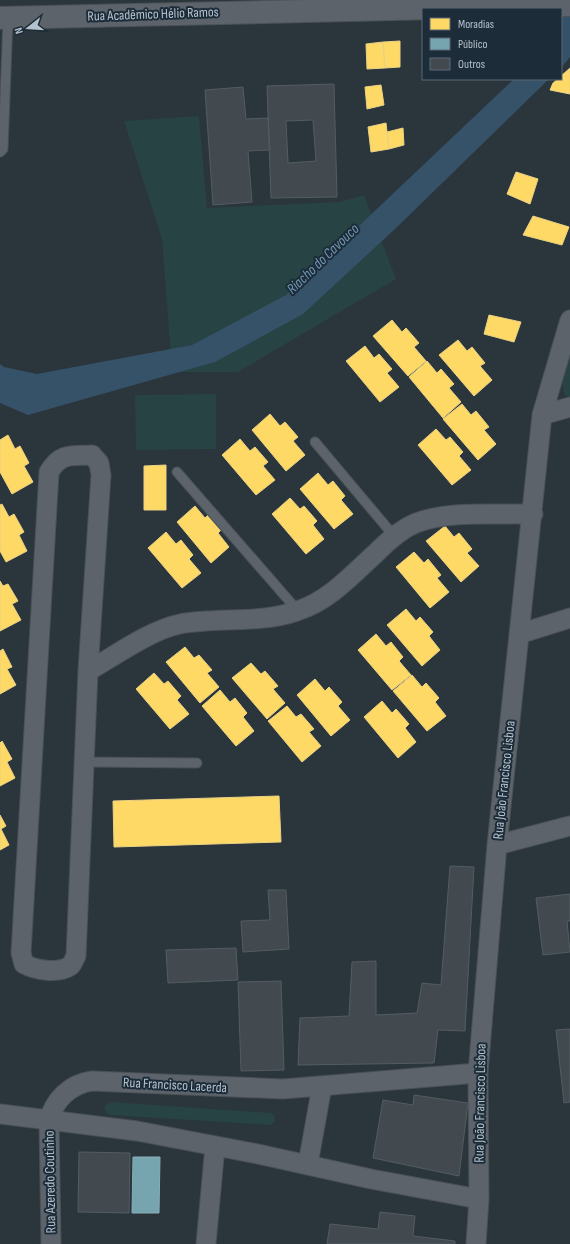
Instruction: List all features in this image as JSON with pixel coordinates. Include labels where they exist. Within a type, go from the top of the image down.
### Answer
[{"type":"street","name":"Rua Acadêmico Hélio Ramos","points":[[4,18],[570,5]]},
{"type":"street","name":"Rua João Francisco Lisboa","points":[[476,1244],[479,1199],[478,1073],[497,845],[533,514],[542,415],[570,320]]},
{"type":"street","points":[[542,415],[570,407]]},
{"type":"street","points":[[92,455],[99,463],[101,475],[88,671],[85,762],[76,956],[71,966],[61,970],[32,969],[24,964],[21,954],[49,472],[55,462],[65,456],[92,455]]},
{"type":"street","points":[[88,671],[155,633],[178,624],[209,620],[257,618],[298,611],[330,595],[394,536],[415,523],[445,516],[533,514]]},
{"type":"street","points":[[520,634],[570,618]]},
{"type":"street","points":[[497,845],[570,826]]},
{"type":"street","name":"Rua Francisco Lacerda","points":[[49,1121],[51,1109],[69,1089],[79,1083],[92,1081],[283,1089],[478,1073]]},
{"type":"street","points":[[308,1164],[322,1086]]},
{"type":"street","points":[[0,1114],[138,1131],[308,1164],[371,1179],[479,1199]]},
{"type":"street","name":"Rua Azeredo Coutinho","points":[[49,1121],[51,1244]]},
{"type":"street","points":[[206,1244],[215,1146]]},
{"type":"lane","points":[[0,152],[3,149],[4,18]]},
{"type":"lane","points":[[315,442],[394,536]]},
{"type":"lane","points":[[177,472],[298,611]]},
{"type":"lane","points":[[85,762],[197,763]]},
{"type":"green space","points":[[199,116],[207,208],[339,202],[364,195],[396,279],[238,372],[172,372],[162,239],[124,121]]},
{"type":"green space","points":[[570,355],[570,398],[564,394],[562,382]]},
{"type":"green space","points":[[216,394],[216,449],[136,450],[135,395]]},
{"type":"green space","points":[[111,1102],[271,1113],[274,1115],[275,1121],[271,1125],[110,1115],[106,1113],[104,1106]]},
{"type":"water","points":[[570,0],[570,57],[562,67],[562,8]]},
{"type":"water","points":[[513,80],[548,80],[395,229],[303,314],[215,362],[28,415],[0,403],[0,364],[4,367],[37,374],[192,345],[286,295]]},
{"type":"building: Moradias","points":[[400,41],[400,67],[385,68],[383,42]]},
{"type":"building: Moradias","points":[[383,42],[385,68],[367,69],[366,44]]},
{"type":"building: Moradias","points":[[570,68],[570,94],[550,90],[553,83],[557,80],[562,80],[562,75]]},
{"type":"building: Moradias","points":[[381,85],[384,105],[367,109],[365,87]]},
{"type":"building: Moradias","points":[[386,123],[389,149],[371,152],[368,127]]},
{"type":"building: Moradias","points":[[403,128],[404,145],[389,149],[387,132]]},
{"type":"building: Moradias","points":[[516,172],[538,179],[530,204],[507,194]]},
{"type":"building: Moradias","points":[[533,216],[569,227],[562,245],[523,235]]},
{"type":"building: Moradias","points":[[489,315],[521,322],[514,342],[484,334]]},
{"type":"building: Moradias","points":[[392,320],[402,332],[406,328],[419,343],[414,347],[426,361],[408,376],[373,336]]},
{"type":"building: Moradias","points":[[458,340],[467,351],[472,347],[485,363],[480,366],[492,380],[474,396],[439,355]]},
{"type":"building: Moradias","points":[[365,346],[374,358],[379,354],[392,369],[387,373],[399,387],[380,402],[346,361]]},
{"type":"building: Moradias","points":[[427,361],[437,373],[441,369],[454,384],[449,388],[461,402],[443,418],[409,377]]},
{"type":"building: Moradias","points":[[462,404],[471,415],[476,411],[489,427],[484,430],[496,444],[478,460],[443,419]]},
{"type":"building: Moradias","points":[[270,414],[280,426],[285,422],[298,437],[293,441],[305,455],[286,471],[252,430]]},
{"type":"building: Moradias","points":[[436,429],[446,440],[450,437],[463,452],[459,456],[471,470],[452,485],[418,445]]},
{"type":"building: Moradias","points":[[8,435],[15,449],[20,446],[29,463],[24,466],[33,482],[12,494],[0,472],[0,440]]},
{"type":"building: Moradias","points":[[240,439],[250,451],[255,447],[268,462],[263,466],[275,480],[256,495],[222,455]]},
{"type":"building: Moradias","points":[[166,465],[166,510],[144,510],[144,466]]},
{"type":"building: Moradias","points":[[318,473],[328,485],[333,481],[345,496],[341,500],[353,514],[334,529],[300,489]]},
{"type":"building: Moradias","points":[[290,498],[300,509],[304,506],[317,521],[313,525],[324,539],[306,554],[272,514]]},
{"type":"building: Moradias","points":[[2,504],[9,517],[14,514],[24,532],[19,535],[27,551],[6,562],[0,551],[0,505]]},
{"type":"building: Moradias","points":[[195,506],[205,518],[209,514],[222,529],[218,533],[229,547],[211,563],[177,522]]},
{"type":"building: Moradias","points":[[445,526],[454,537],[459,533],[472,549],[467,553],[479,566],[461,582],[426,541]]},
{"type":"building: Moradias","points":[[166,532],[176,544],[181,540],[193,555],[189,559],[201,573],[182,588],[148,548]]},
{"type":"building: Moradias","points":[[414,552],[424,563],[428,559],[441,575],[437,578],[449,592],[430,608],[396,567]]},
{"type":"building: Moradias","points":[[0,581],[3,586],[8,584],[18,601],[12,604],[21,620],[0,631]]},
{"type":"building: Moradias","points":[[406,609],[416,621],[420,617],[433,632],[429,636],[440,650],[422,666],[387,625]]},
{"type":"building: Moradias","points":[[376,634],[386,646],[391,642],[403,657],[399,661],[411,675],[392,690],[358,650]]},
{"type":"building: Moradias","points":[[185,647],[194,658],[199,655],[212,670],[207,673],[219,687],[200,703],[166,662]]},
{"type":"building: Moradias","points":[[3,649],[12,667],[7,669],[16,685],[0,694],[0,651]]},
{"type":"building: Moradias","points":[[251,663],[261,674],[265,671],[278,686],[273,689],[285,703],[267,719],[232,678]]},
{"type":"building: Moradias","points":[[154,673],[164,684],[168,681],[181,696],[177,700],[189,714],[170,729],[136,689]]},
{"type":"building: Moradias","points":[[412,675],[422,687],[426,683],[439,698],[435,702],[446,716],[427,731],[393,691]]},
{"type":"building: Moradias","points":[[315,679],[325,691],[329,687],[342,702],[338,706],[350,720],[331,736],[297,695]]},
{"type":"building: Moradias","points":[[220,690],[230,702],[235,698],[247,713],[243,717],[254,731],[236,746],[202,706]]},
{"type":"building: Moradias","points":[[382,701],[392,713],[396,709],[409,724],[405,728],[416,742],[398,758],[364,717]]},
{"type":"building: Moradias","points":[[287,706],[296,717],[301,714],[314,729],[309,732],[321,746],[302,762],[268,721]]},
{"type":"building: Moradias","points":[[2,741],[12,759],[7,762],[15,778],[0,786],[0,743]]},
{"type":"building: Moradias","points":[[279,796],[281,842],[114,847],[113,801]]},
{"type":"building: Moradias","points":[[0,815],[6,826],[1,829],[9,845],[0,850]]},
{"type":"building: Público","points":[[133,1157],[160,1157],[159,1213],[132,1213]]},
{"type":"building: Outros","points":[[334,84],[337,197],[271,198],[267,86]],"holes":[[[313,120],[316,161],[288,163],[286,121]]]},
{"type":"building: Outros","points":[[243,87],[246,119],[268,118],[270,150],[248,151],[252,202],[213,205],[205,90]]},
{"type":"building: Outros","points":[[450,866],[474,867],[465,1031],[438,1030],[434,1063],[298,1065],[300,1018],[349,1016],[352,962],[376,961],[376,1015],[417,1013],[422,983],[441,985]]},
{"type":"building: Outros","points":[[268,890],[286,890],[289,949],[243,952],[241,921],[270,920]]},
{"type":"building: Outros","points":[[570,894],[570,921],[567,921],[570,952],[543,955],[536,898]]},
{"type":"building: Outros","points":[[236,948],[238,980],[168,983],[166,950]]},
{"type":"building: Outros","points":[[281,981],[284,1070],[241,1071],[238,982]]},
{"type":"building: Outros","points":[[570,1029],[570,1102],[564,1103],[556,1030]]},
{"type":"building: Outros","points":[[414,1095],[468,1103],[459,1176],[373,1158],[383,1100],[413,1105]]},
{"type":"building: Outros","points":[[79,1152],[130,1153],[129,1213],[78,1212]]},
{"type":"building: Outros","points":[[380,1212],[415,1216],[413,1236],[455,1241],[455,1244],[327,1244],[330,1224],[378,1229]]},
{"type":"water label","name":"Riacho do Cavouco","points":[[323,259]]}]
